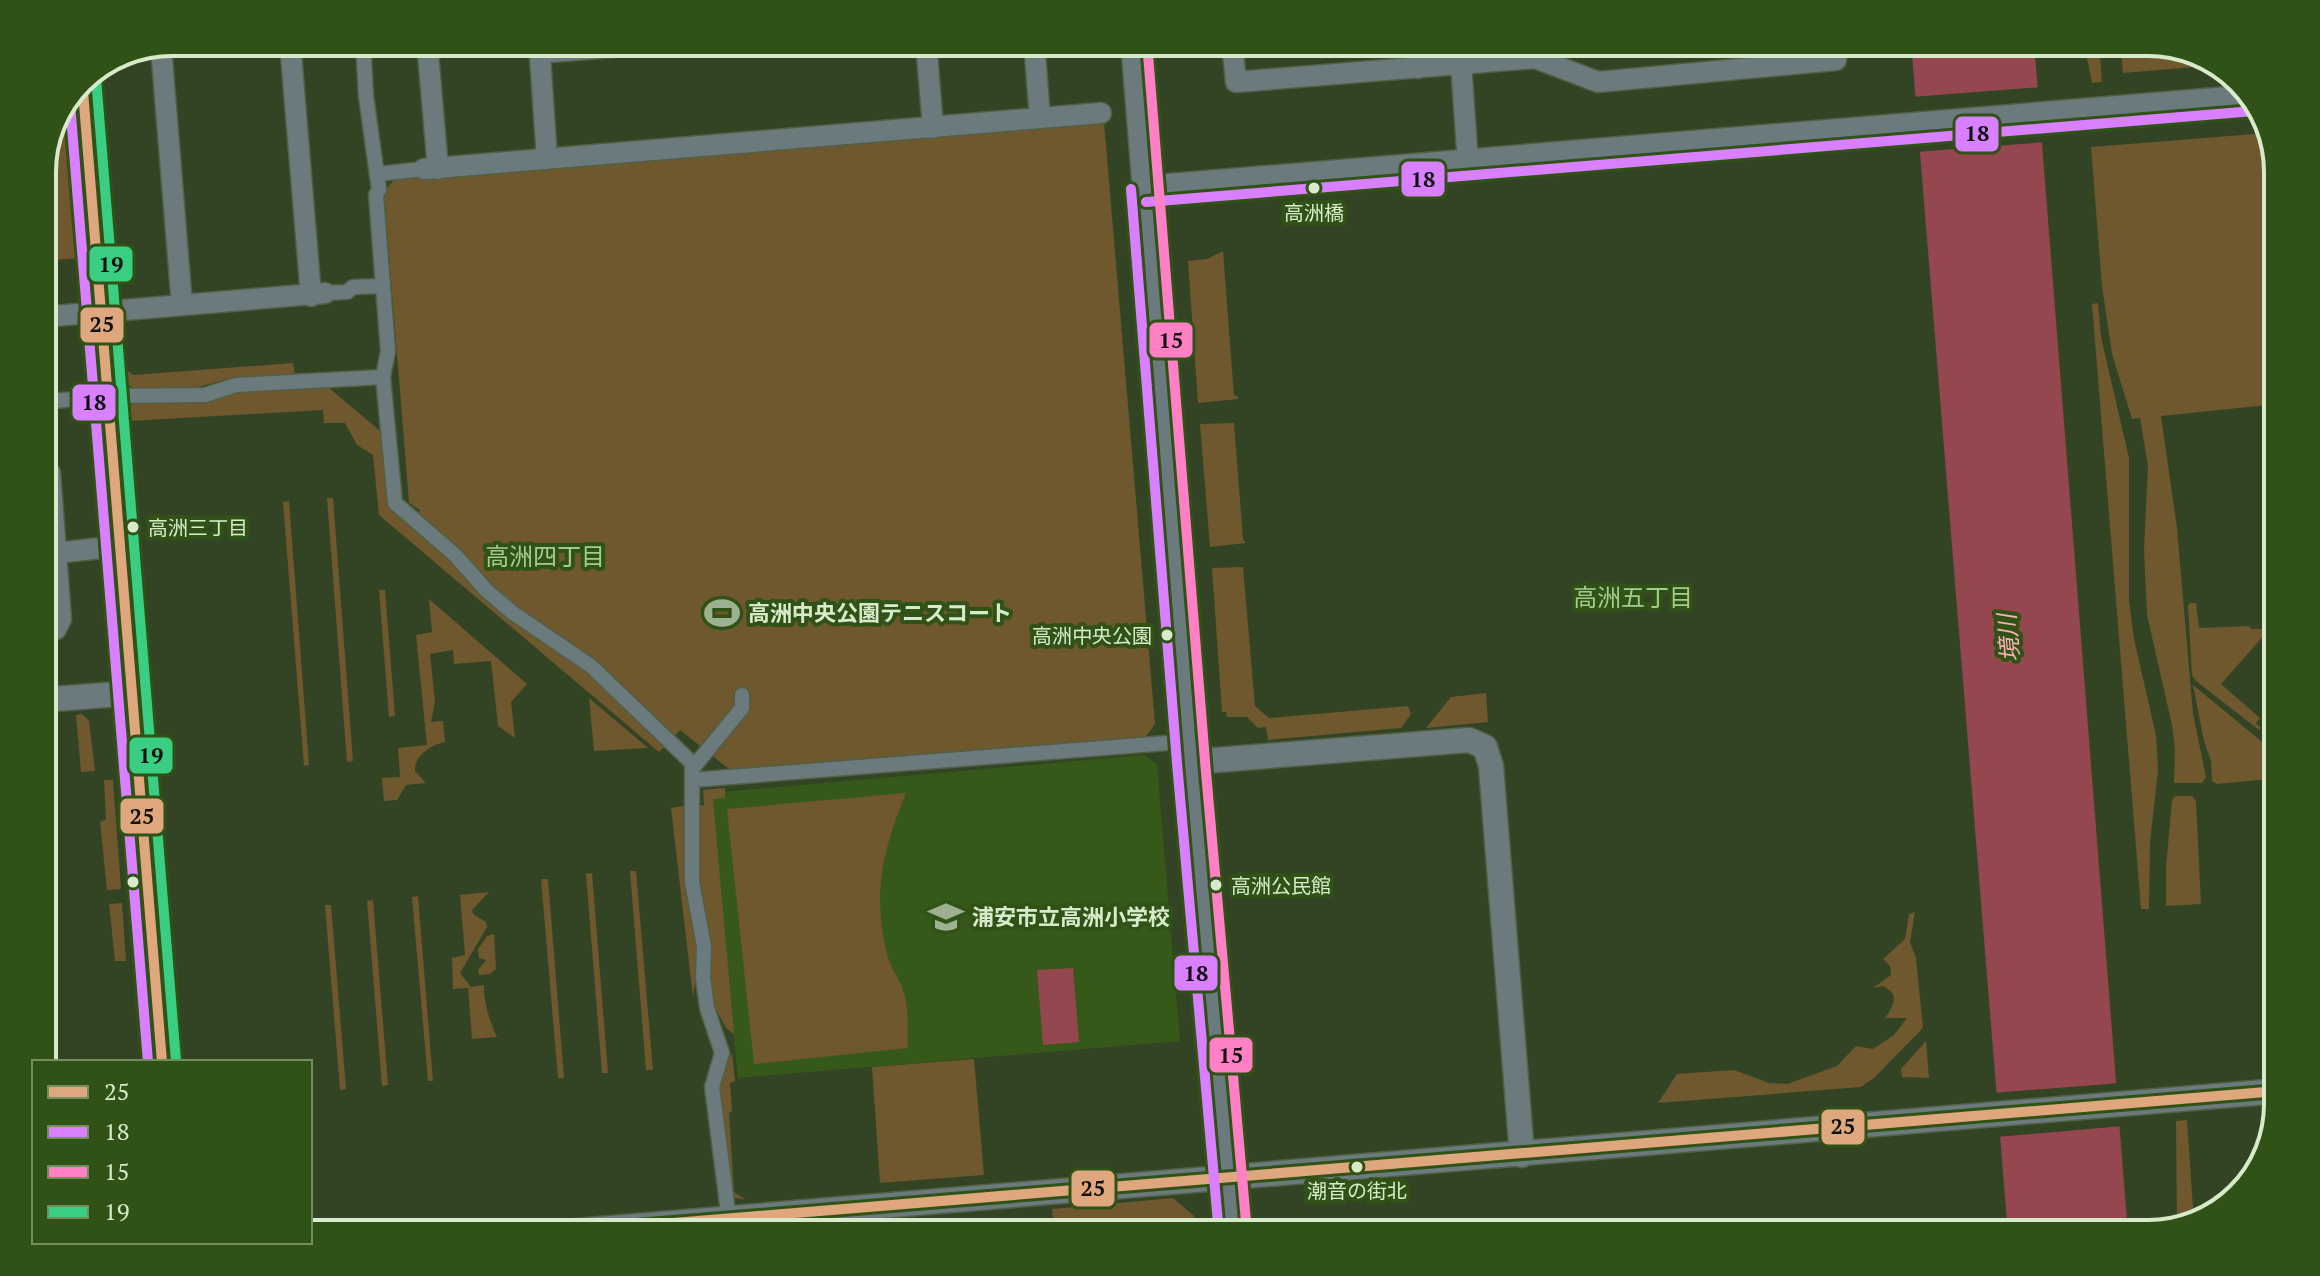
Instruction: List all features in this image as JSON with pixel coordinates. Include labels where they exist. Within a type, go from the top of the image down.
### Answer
[{"type":"street","points":[[292,56],[318,295]]},
{"type":"street","points":[[364,56],[372,152],[378,174],[379,190],[376,195],[388,351],[383,377],[395,503],[455,555],[487,591],[513,613],[591,666],[692,763],[692,882],[704,946],[703,978],[707,1008],[722,1053],[712,1087],[727,1204]]},
{"type":"street","points":[[427,56],[431,169]]},
{"type":"street","points":[[540,56],[547,159]]},
{"type":"street","points":[[927,56],[933,128]]},
{"type":"street","points":[[1035,56],[1040,118]]},
{"type":"street","points":[[1134,56],[1191,762],[1232,1220]]},
{"type":"street","points":[[1233,56],[1236,82],[1461,64],[1503,56]]},
{"type":"street","points":[[1417,56],[1418,68]]},
{"type":"street","points":[[1546,56],[1598,82],[1836,60],[1836,56]]},
{"type":"street","points":[[162,57],[182,305]]},
{"type":"street","points":[[1461,64],[1468,163]]},
{"type":"street","points":[[84,98],[162,1060]]},
{"type":"street","points":[[1145,188],[2237,98]]},
{"type":"street","points":[[378,174],[1101,113]]},
{"type":"street","points":[[56,316],[318,295],[347,292],[353,287],[383,286]]},
{"type":"street","points":[[56,401],[108,396],[205,395],[236,385],[383,377]]},
{"type":"street","points":[[56,629],[61,619],[56,553],[119,546]]},
{"type":"street","points":[[56,699],[131,693]]},
{"type":"street","points":[[692,774],[742,708],[742,695]]},
{"type":"street","points":[[1191,762],[1469,740],[1485,747],[1491,766],[1522,1155]]},
{"type":"street","points":[[692,774],[1167,743]]},
{"type":"street","points":[[708,1220],[2264,1092]]},
{"type":"shaded area","points":[[2087,56],[2100,56],[2102,82],[2092,83]]},
{"type":"shaded area","points":[[2121,56],[2170,58],[2196,67],[2123,73]]},
{"type":"shaded area","name":"高洲中央公園","points":[[1104,122],[1155,724],[1145,738],[729,769],[680,730],[674,737],[592,658],[504,599],[416,515],[420,510],[409,503],[384,192],[394,180]]},
{"type":"shaded area","points":[[67,124],[79,258],[56,260],[56,165]]},
{"type":"shaded area","points":[[2257,134],[2262,150],[2264,405],[2161,416],[2177,528],[2193,714],[2206,777],[2202,783],[2174,783],[2172,725],[2147,615],[2144,550],[2148,466],[2140,418],[2132,419],[2112,354],[2102,286],[2091,147]]},
{"type":"shaded area","points":[[1223,251],[1234,395],[1238,399],[1198,403],[1188,261],[1207,259]]},
{"type":"shaded area","points":[[2098,303],[2101,337],[2129,458],[2129,600],[2134,639],[2156,735],[2158,770],[2150,843],[2149,909],[2141,909],[2092,304]]},
{"type":"shaded area","points":[[293,363],[295,375],[232,378],[198,387],[136,389],[123,382],[122,366],[133,375]]},
{"type":"shaded area","points":[[328,387],[385,435],[393,510],[450,560],[494,606],[585,670],[664,743],[659,752],[379,515],[373,455],[357,445],[345,423],[324,423],[323,410],[129,421],[126,411],[133,403],[234,390]]},
{"type":"shaded area","points":[[1234,423],[1243,539],[1246,543],[1210,547],[1200,424]]},
{"type":"shaded area","points":[[327,498],[333,498],[353,761],[347,762]]},
{"type":"shaded area","points":[[289,501],[309,765],[304,766],[283,502]]},
{"type":"shaded area","points":[[1243,567],[1255,706],[1269,718],[1408,706],[1411,714],[1401,728],[1268,740],[1266,727],[1258,728],[1247,717],[1227,717],[1226,712],[1222,712],[1212,568]]},
{"type":"shaded area","points":[[379,590],[385,590],[395,716],[389,717]]},
{"type":"shaded area","points":[[429,599],[527,684],[511,702],[515,738],[498,726],[491,661],[454,664],[453,650],[430,654],[435,702],[431,722],[443,721],[445,742],[429,748],[417,760],[415,771],[426,783],[406,785],[397,800],[384,801],[382,778],[400,777],[398,748],[427,745],[416,635],[432,632]]},
{"type":"shaded area","points":[[2196,603],[2199,628],[2249,626],[2251,629],[2264,629],[2264,635],[2221,684],[2260,718],[2256,723],[2261,728],[2259,730],[2192,675],[2188,606]]},
{"type":"shaded area","points":[[2193,685],[2264,743],[2264,779],[2217,784],[2212,781],[2211,761]]},
{"type":"shaded area","points":[[1486,693],[1488,722],[1426,728],[1451,697]]},
{"type":"shaded area","points":[[589,698],[648,748],[594,751]]},
{"type":"shaded area","points":[[82,714],[89,721],[95,771],[81,772],[76,715]]},
{"type":"shaded area","name":"浦安市立高洲小学校","points":[[1145,755],[1157,764],[1180,1041],[738,1078],[710,793]]},
{"type":"shaded area","points":[[104,780],[113,780],[121,889],[107,890],[100,822],[106,819]]},
{"type":"shaded area","points":[[725,788],[725,798],[713,799],[734,1034],[726,1028],[710,998],[711,957],[698,871],[697,806],[704,805],[703,790]]},
{"type":"shaded area","points":[[906,793],[886,852],[880,911],[888,959],[906,999],[908,1048],[754,1064],[727,809]]},
{"type":"shaded area","points":[[2175,796],[2192,796],[2196,801],[2201,904],[2166,906],[2166,867]]},
{"type":"shaded area","points":[[684,806],[686,882],[696,930],[698,962],[693,997],[671,808]]},
{"type":"shaded area","points":[[630,871],[636,871],[653,1070],[646,1070]]},
{"type":"shaded area","points":[[592,873],[608,1073],[602,1073],[586,874]]},
{"type":"shaded area","points":[[541,879],[548,879],[564,1078],[558,1078]]},
{"type":"shaded area","points":[[489,892],[472,910],[486,922],[487,927],[460,973],[471,987],[484,985],[488,1011],[497,1037],[472,1039],[468,988],[453,989],[452,958],[465,955],[460,895]]},
{"type":"shaded area","points":[[418,896],[433,1081],[428,1081],[412,897]]},
{"type":"shaded area","points":[[373,900],[388,1085],[382,1086],[367,901]]},
{"type":"shaded area","points":[[122,903],[126,961],[115,961],[109,904]]},
{"type":"shaded area","points":[[325,905],[331,905],[346,1089],[340,1090]]},
{"type":"shaded area","points":[[1915,912],[1910,942],[1916,958],[1923,1028],[1875,1077],[1861,1087],[1658,1103],[1677,1074],[1734,1070],[1769,1083],[1787,1084],[1837,1066],[1856,1046],[1873,1049],[1894,1035],[1907,1018],[1885,1018],[1893,1004],[1892,993],[1883,986],[1873,988],[1891,975],[1890,966],[1883,959],[1905,939],[1909,914]]},
{"type":"shaded area","points":[[494,934],[496,969],[490,974],[479,975],[478,970],[486,960],[479,958],[478,949],[487,936]]},
{"type":"shaded area","points":[[1926,1041],[1929,1078],[1902,1077],[1901,1069]]},
{"type":"shaded area","points":[[732,1053],[735,1081],[730,1083],[732,1111],[729,1113],[734,1192],[746,1200],[732,1197],[720,1123],[720,1086]]},
{"type":"shaded area","points":[[974,1059],[984,1175],[880,1183],[872,1067]]},
{"type":"shaded area","points":[[2187,1120],[2193,1210],[2177,1216],[2176,1121]]},
{"type":"shaded area","points":[[1173,1198],[1194,1216],[1194,1220],[1053,1220],[1052,1209]]},
{"type":"water","name":"境川","points":[[1912,56],[2035,56],[2127,1220],[2007,1220]]},
{"type":"water","points":[[1073,968],[1079,1042],[1043,1045],[1037,970]]},
{"type":"pier","points":[[2041,87],[2046,142],[1916,152],[1912,97]]},
{"type":"pier","points":[[2120,1083],[2123,1126],[1996,1137],[1992,1093]]},
{"type":"transit line","name":"15","points":[[1148,56],[1246,1220]]},
{"type":"transit line","name":"19","points":[[97,85],[176,1060]]},
{"type":"transit line","name":"25","points":[[84,98],[162,1060]]},
{"type":"transit line","name":"18","points":[[1146,202],[2246,112]]},
{"type":"transit line","name":"18","points":[[71,116],[148,1060]]},
{"type":"transit line","name":"18","points":[[1131,189],[1218,1220]]},
{"type":"transit line","name":"25","points":[[709,1220],[2264,1092]]},
{"type":"place","name":"高洲橋","points":[[1314,188]]},
{"type":"place","name":"高洲三丁目","points":[[133,527]]},
{"type":"place","name":"高洲中央公園テニスコート","points":[[722,613]]},
{"type":"place","name":"高洲中央公園","points":[[1167,635]]},
{"type":"place","name":"高洲公民館","points":[[1216,885]]},
{"type":"place","name":"浦安市立高洲小学校","points":[[946,917]]},
{"type":"place","name":"潮音の街北","points":[[1357,1167]]},
{"type":"district","name":"高洲四丁目","points":[[545,557]]},
{"type":"district","name":"高洲五丁目","points":[[1633,598]]}]
